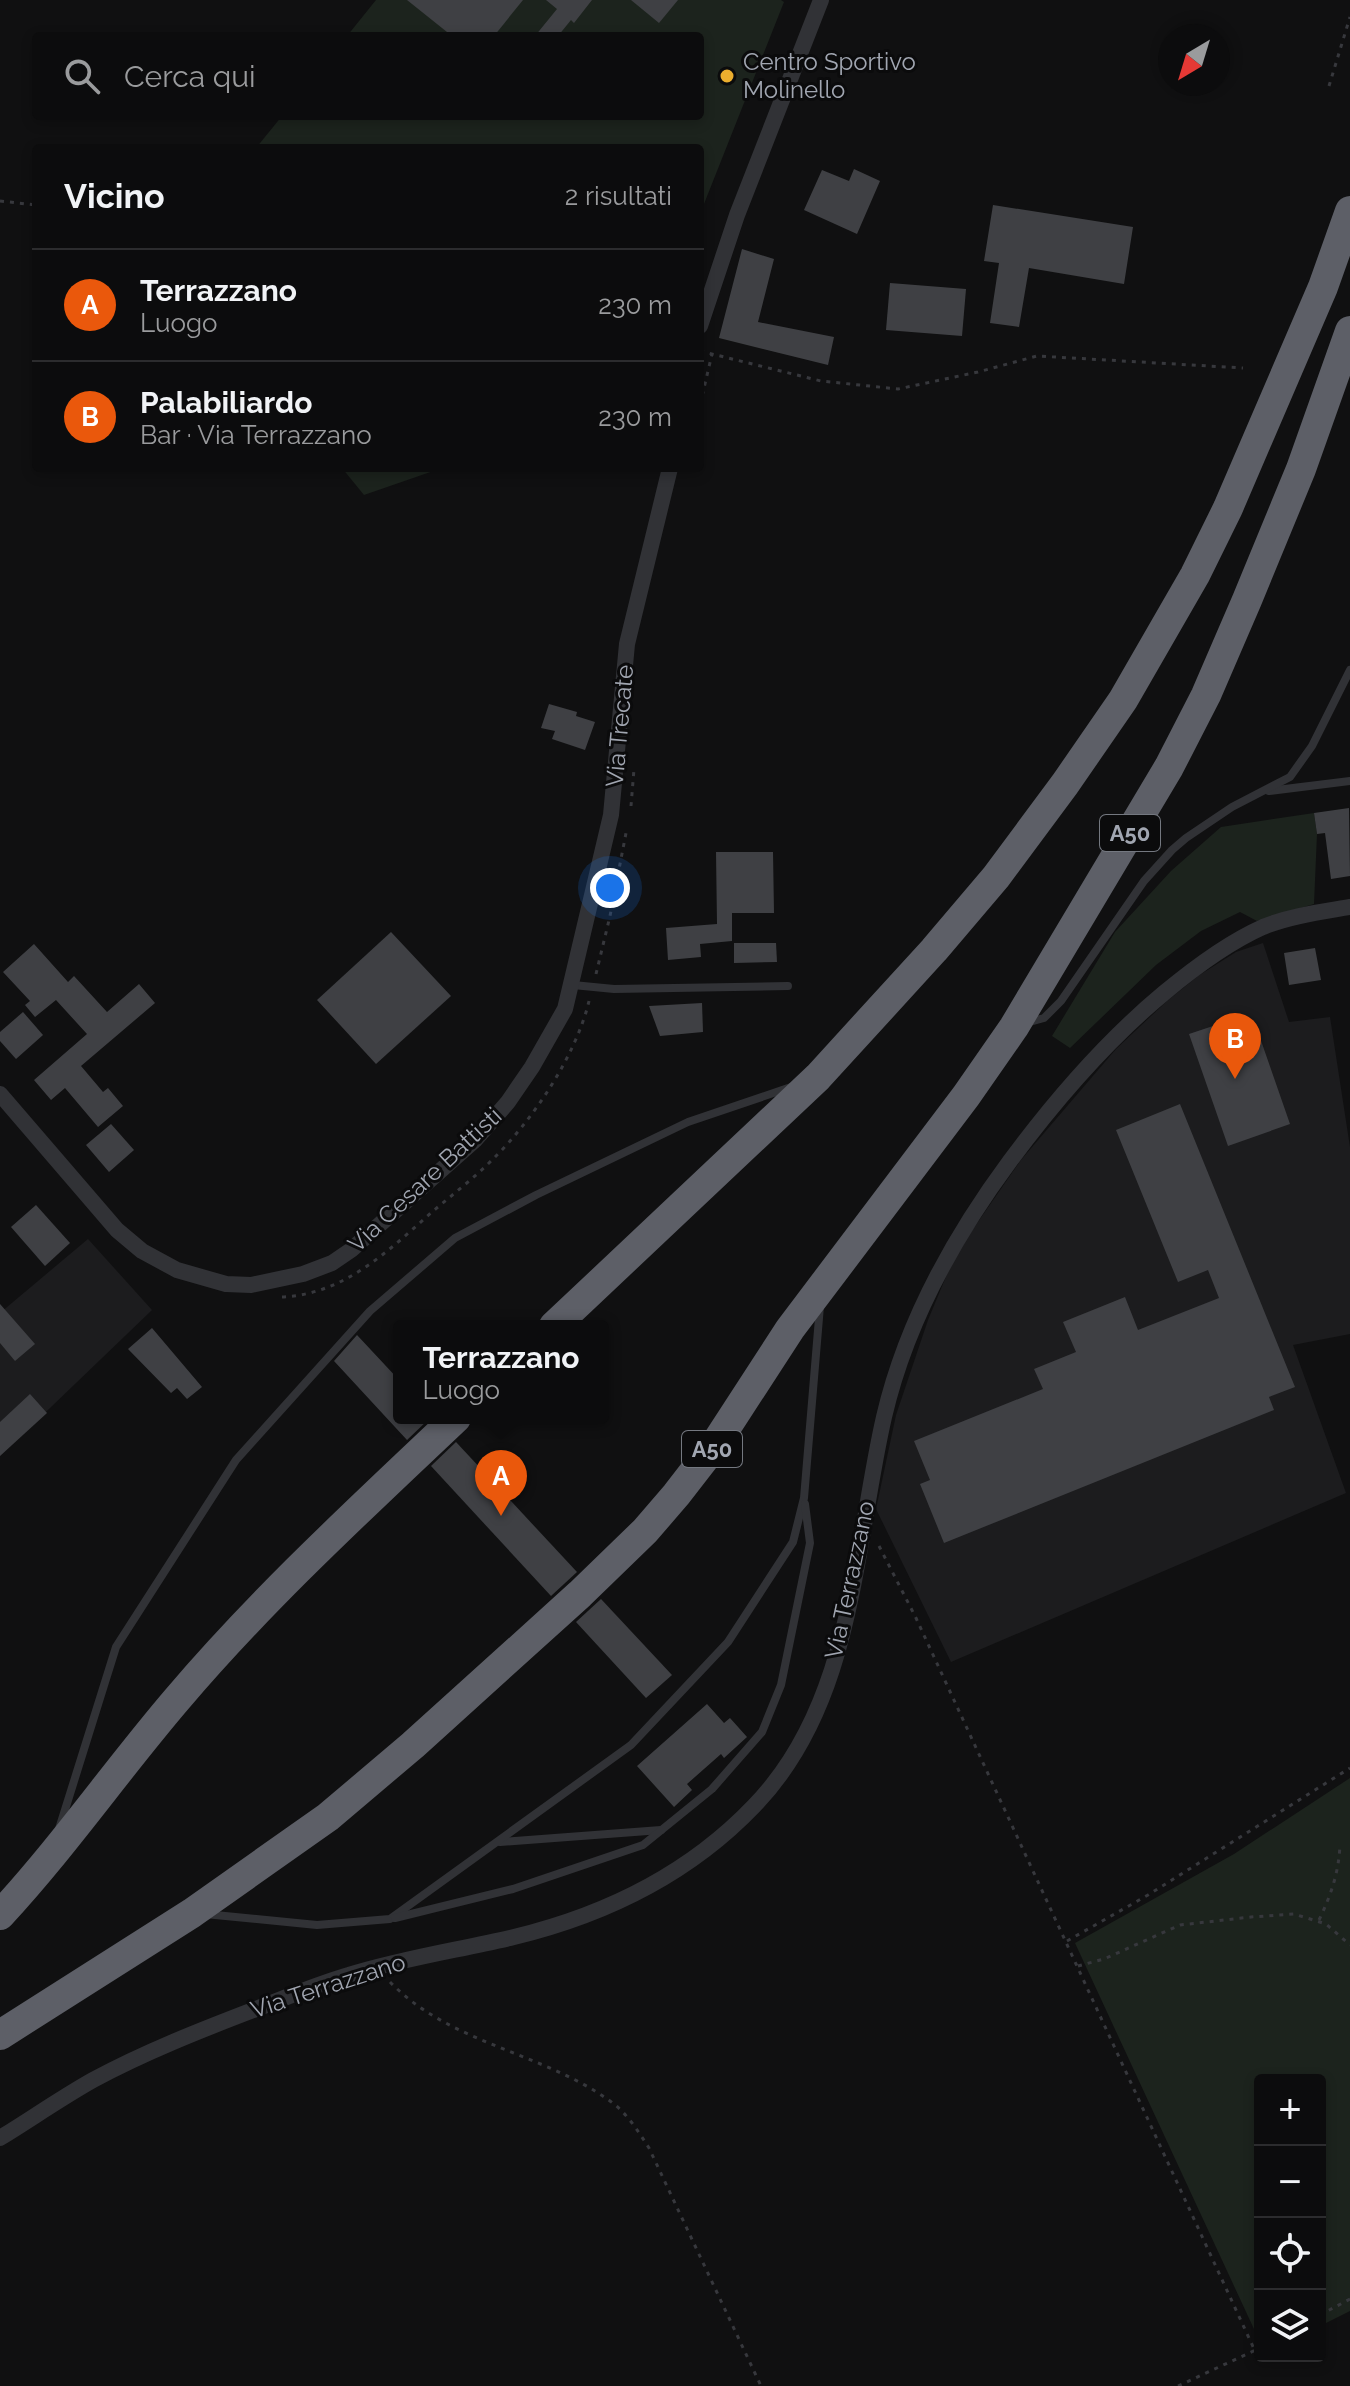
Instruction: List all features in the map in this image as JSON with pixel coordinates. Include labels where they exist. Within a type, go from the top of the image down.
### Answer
[{"type":"highway","points":[[560,1320],[818,1077],[934,950],[996,877],[1123,700],[1195,575],[1228,508],[1323,287],[1350,211]]},
{"type":"highway","name":"A50","points":[[192,1913],[328,1817],[413,1745],[645,1531],[714,1446],[790,1329],[966,1096],[1014,1027],[1169,767],[1206,695],[1301,469],[1350,331]]},
{"type":"highway","points":[[0,1915],[48,1862],[179,1697],[286,1581],[450,1424]]},
{"type":"highway","points":[[0,2035],[192,1913]]},
{"type":"street","points":[[704,314],[737,215],[817,2]]},
{"type":"street","name":"Via Trecate","points":[[573,985],[613,804],[627,644],[669,472]]},
{"type":"street","name":"Via Terrazzano","points":[[0,2138],[92,2081],[186,2036],[347,1975],[513,1937],[605,1909],[679,1870],[721,1837],[756,1805],[781,1775],[804,1735],[840,1647],[893,1382],[933,1282],[982,1197],[1046,1112],[1110,1041],[1207,960],[1265,926],[1350,907]]},
{"type":"street","name":"Via Cesare Battisti","points":[[0,1094],[117,1230],[142,1251],[177,1270],[211,1281],[239,1285],[274,1282],[343,1257],[475,1140],[508,1102],[532,1067],[565,1009],[573,985]]},
{"type":"lane","points":[[1014,1027],[1044,1018],[1061,1001],[1144,881],[1172,850],[1232,807],[1290,777],[1305,757],[1350,670]]},
{"type":"lane","points":[[1264,792],[1350,781]]},
{"type":"lane","points":[[573,985],[592,989],[788,986]]},
{"type":"lane","points":[[48,1862],[116,1647],[236,1460],[370,1311],[455,1238],[536,1195],[688,1122],[818,1077]]},
{"type":"lane","points":[[390,1919],[631,1745],[728,1642],[793,1542],[804,1498],[822,1287]]},
{"type":"lane","points":[[192,1913],[317,1925],[390,1919],[513,1889],[643,1845],[712,1789],[762,1732],[781,1685],[810,1543],[804,1498]]},
{"type":"lane","points":[[499,1842],[661,1830]]},
{"type":"path","points":[[1329,86],[1350,17]]},
{"type":"path","points":[[0,201],[32,205]]},
{"type":"path","points":[[704,352],[821,381],[898,389],[1037,356],[1243,368]]},
{"type":"path","points":[[704,388],[712,354]]},
{"type":"path","points":[[630,812],[635,762]]},
{"type":"path","points":[[270,1298],[296,1297],[351,1278],[377,1260],[492,1160],[529,1115],[576,1040],[610,916],[628,823]]},
{"type":"path","points":[[865,1519],[916,1618],[1254,2340]]},
{"type":"path","points":[[1066,1942],[1148,1895],[1350,1768]]},
{"type":"path","points":[[1318,1922],[1330,1896],[1339,1864],[1340,1844]]},
{"type":"path","points":[[1078,1966],[1104,1959],[1180,1925],[1294,1914],[1326,1924],[1350,1945]]},
{"type":"path","points":[[402,1993],[482,2042],[563,2074],[590,2089],[612,2102],[634,2124],[649,2148],[761,2386]]},
{"type":"path","points":[[1326,2312],[1350,2299]]},
{"type":"path","points":[[1178,2386],[1254,2351]]},
{"type":"shaded area","name":"Centro Sportivo Molinello","points":[[376,0],[784,2],[704,204],[704,144],[259,144],[279,120],[704,120],[704,32],[350,32]]},
{"type":"shaded area","points":[[345,472],[430,472],[364,495]]},
{"type":"shaded area","points":[[1314,813],[1317,834],[1314,904],[1257,921],[1240,912],[1201,931],[1156,965],[1070,1048],[1052,1036],[1115,932],[1171,871],[1221,827]]},
{"type":"shaded area","points":[[1263,943],[1289,1022],[1330,1017],[1350,1147],[1350,1334],[1293,1345],[1346,1493],[951,1662],[876,1509],[896,1415],[928,1320],[955,1255],[1021,1160],[1116,1049],[1198,976],[1236,952]]},
{"type":"shaded area","points":[[88,1239],[152,1310],[0,1456],[0,1313]]},
{"type":"shaded area","points":[[1350,1778],[1350,2311],[1326,2323],[1326,2074],[1254,2074],[1254,2329],[1075,1943],[1234,1854]]},
{"type":"building","points":[[407,0],[523,0],[497,32],[447,32]]},
{"type":"building","points":[[546,0],[592,0],[574,23],[571,20],[561,32],[538,32],[557,9]]},
{"type":"building","points":[[631,0],[678,0],[659,23]]},
{"type":"building","points":[[854,169],[880,181],[857,234],[804,210],[822,170],[849,181]]},
{"type":"building","points":[[993,205],[1133,227],[1124,284],[1029,268],[1019,327],[990,323],[999,263],[984,261]]},
{"type":"building","points":[[742,249],[774,259],[758,322],[834,337],[828,365],[719,338]]},
{"type":"building","points":[[890,283],[966,289],[962,336],[886,330]]},
{"type":"building","points":[[549,704],[577,712],[576,716],[595,722],[585,750],[552,739],[555,731],[541,728]]},
{"type":"building","points":[[1349,808],[1350,876],[1331,879],[1325,833],[1317,834],[1314,813]]},
{"type":"building","points":[[716,852],[773,852],[774,913],[732,913],[732,941],[700,944],[701,957],[668,960],[666,928],[717,924]]},
{"type":"building","points":[[391,932],[451,996],[376,1064],[317,1000]]},
{"type":"building","points":[[734,943],[776,943],[777,962],[734,963]]},
{"type":"building","points":[[34,944],[68,982],[74,976],[107,1012],[139,984],[155,1003],[81,1066],[103,1092],[108,1088],[123,1106],[98,1127],[65,1088],[51,1100],[34,1080],[87,1034],[56,1000],[35,1017],[25,1005],[30,1001],[3,972]]},
{"type":"building","points":[[1315,948],[1321,980],[1289,985],[1284,953]]},
{"type":"building","points":[[702,1003],[703,1032],[660,1036],[649,1006]]},
{"type":"building","points":[[23,1012],[43,1035],[16,1059],[0,1041],[0,1032]]},
{"type":"building","points":[[1225,1022],[1232,1041],[1258,1032],[1290,1124],[1228,1146],[1189,1034]]},
{"type":"building","points":[[1180,1104],[1295,1387],[1269,1397],[1274,1410],[944,1543],[920,1484],[930,1480],[914,1441],[1043,1389],[1034,1369],[1076,1352],[1063,1322],[1125,1297],[1138,1330],[1219,1298],[1208,1270],[1178,1282],[1116,1130]]},
{"type":"building","points":[[111,1124],[134,1150],[109,1172],[86,1145]]},
{"type":"building","points":[[36,1205],[70,1243],[45,1266],[11,1227]]},
{"type":"building","points":[[0,1304],[35,1344],[15,1361],[0,1343]]},
{"type":"building","points":[[152,1328],[202,1387],[187,1399],[177,1388],[171,1393],[128,1349]]},
{"type":"building","points":[[357,1335],[393,1374],[393,1424],[424,1424],[407,1440],[334,1361]]},
{"type":"building","points":[[30,1394],[47,1413],[0,1456],[0,1422]]},
{"type":"building","points":[[456,1442],[577,1572],[551,1596],[431,1466]]},
{"type":"building","points":[[601,1599],[672,1675],[646,1698],[576,1622]]},
{"type":"building","points":[[707,1704],[724,1723],[730,1718],[747,1737],[724,1758],[721,1754],[687,1784],[692,1790],[674,1807],[637,1766]]},
{"type":"place","name":"Centro Sportivo Molinello","points":[[727,76]]},
{"type":"place","name":"Palabiliardo","points":[[1235,1079]]},
{"type":"place","name":"Terrazzano","points":[[501,1516]]}]
